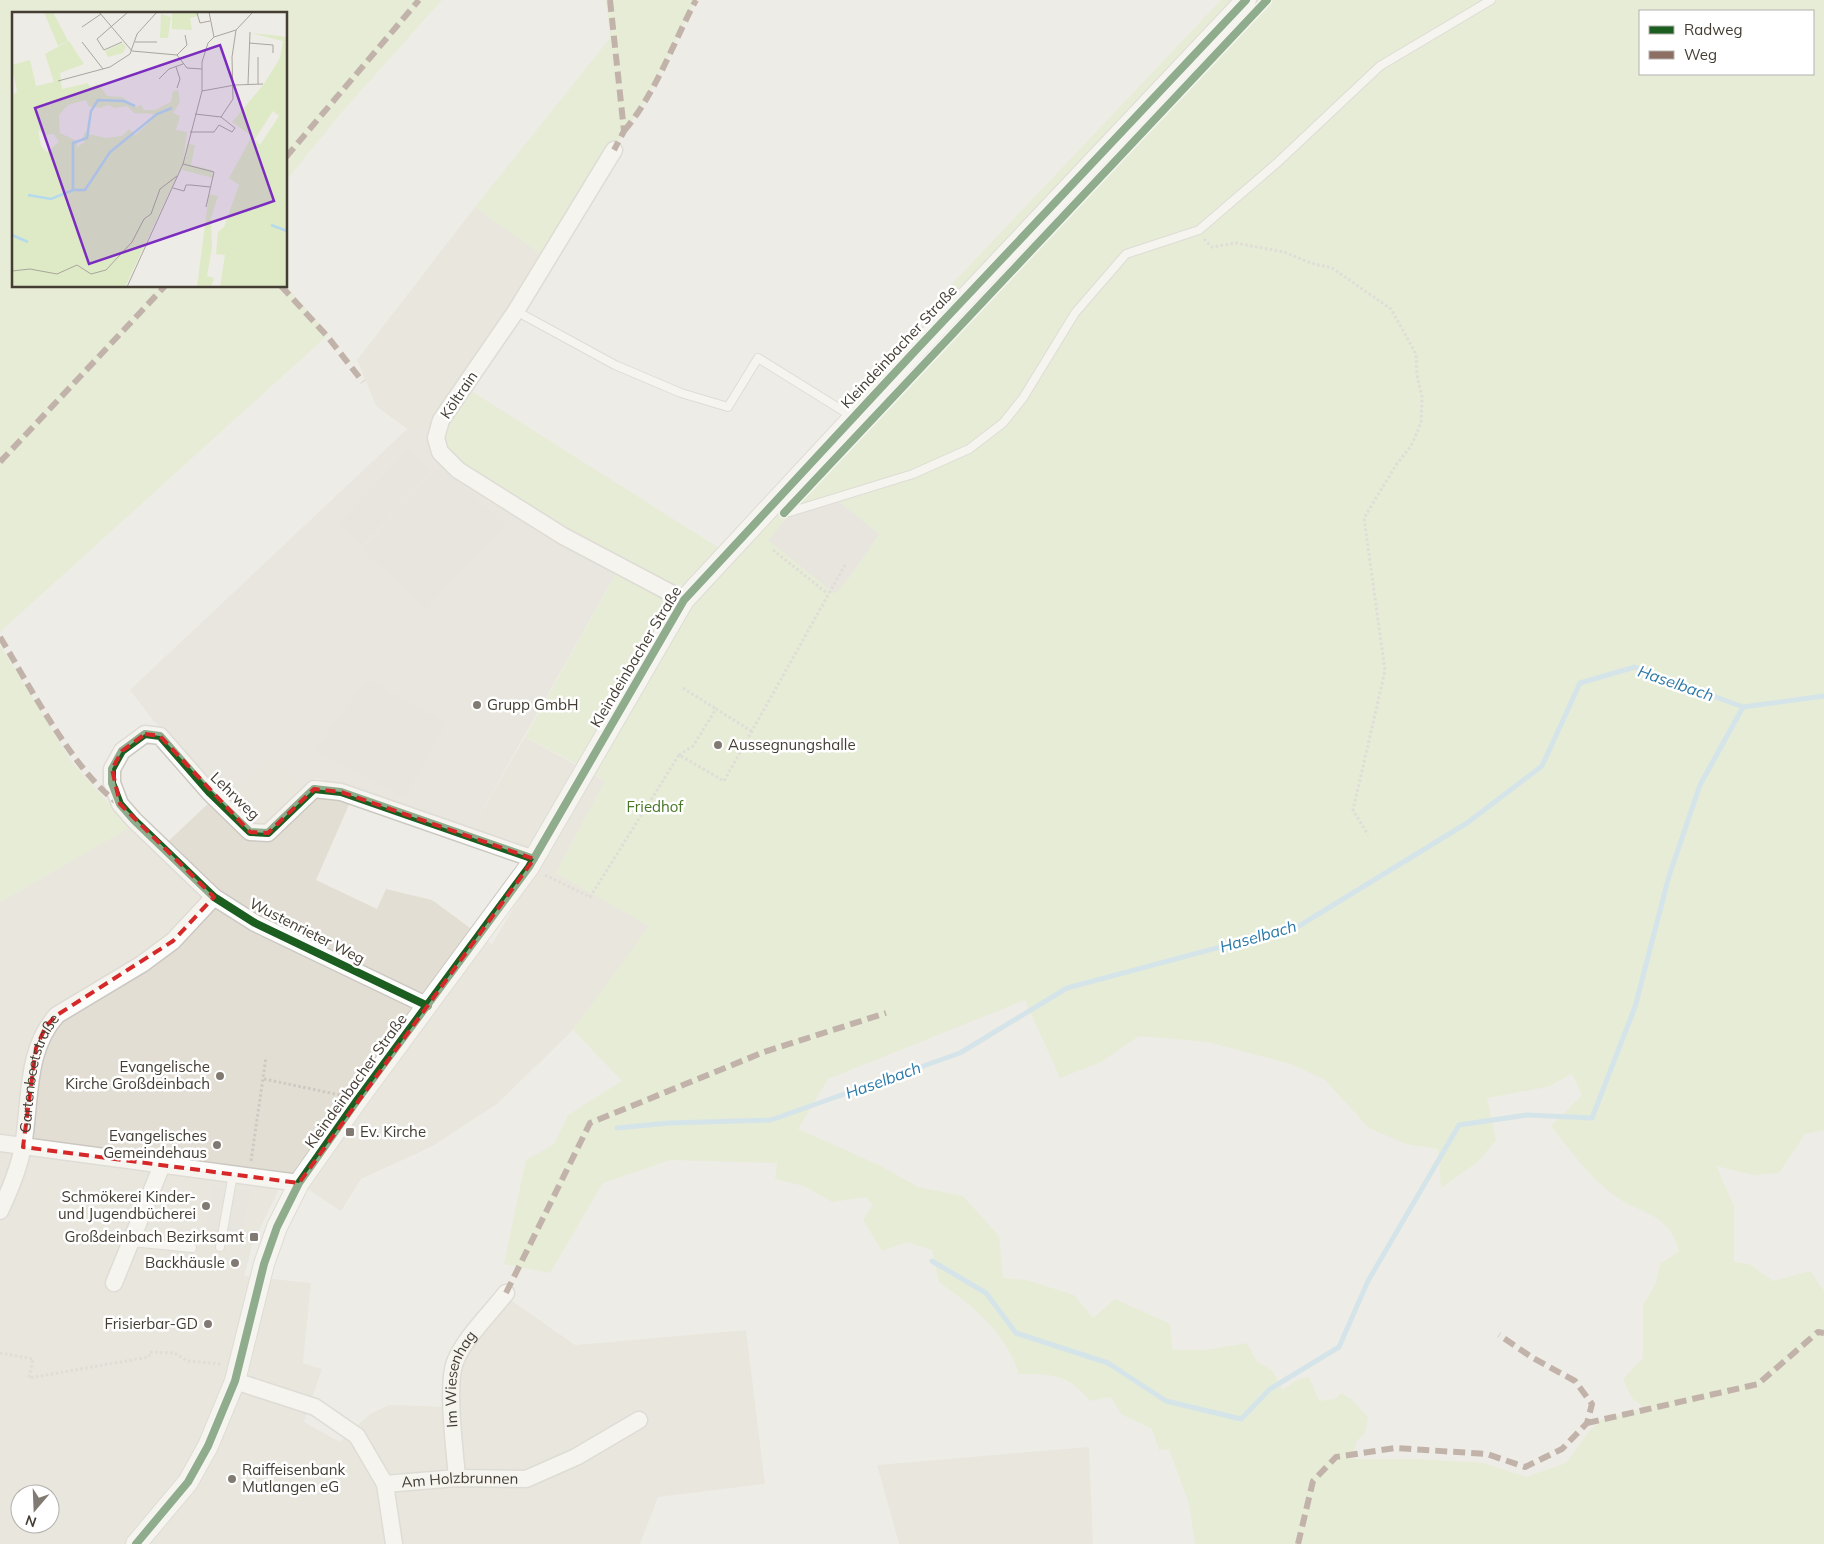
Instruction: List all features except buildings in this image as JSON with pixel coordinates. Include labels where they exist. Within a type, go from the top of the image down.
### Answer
[{"type":"street","name":"Kleindeinbacher Straße","points":[[136,1544],[188,1482],[208,1446],[237,1374],[264,1264],[277,1227],[299,1183],[358,1099],[428,1006],[539,867],[684,600],[853,417],[1246,0]]},
{"type":"street","name":"Költrain","points":[[614,150],[516,311],[441,420],[436,438],[440,452],[458,470],[563,536],[684,600]]},
{"type":"street","name":"Lehrweg","points":[[120,804],[112,783],[112,769],[122,751],[145,734],[160,736],[210,793],[250,832],[268,833],[314,789],[341,792],[539,867]]},
{"type":"street","name":"Wustenrieter Weg","points":[[120,804],[214,897],[255,923],[428,1006]]},
{"type":"street","name":"Gartenbeetstraße","points":[[0,1211],[12,1186],[22,1147],[36,1048],[46,1026],[57,1015],[142,964],[173,941],[214,897]]},
{"type":"street","points":[[0,1143],[299,1183]]},
{"type":"street","points":[[114,1283],[162,1165]]},
{"type":"street","name":"Im Wiesenhag","points":[[457,1478],[451,1379],[455,1362],[465,1345],[506,1293]]},
{"type":"street","points":[[237,1374],[315,1407],[357,1436],[386,1484],[394,1544]]},
{"type":"street","name":"Am Holzbrunnen","points":[[386,1484],[457,1478],[526,1479],[576,1457],[639,1420]]},
{"type":"lane","points":[[773,504],[784,514],[913,474],[969,449],[1003,424],[1023,398],[1075,313],[1126,254],[1196,232],[1278,162],[1380,66],[1490,0]]},
{"type":"lane","points":[[516,311],[615,365],[681,393],[728,407],[758,358],[853,417]]},
{"type":"lane","points":[[220,1247],[241,1175]]},
{"type":"lane","points":[[132,1242],[192,1248]]},
{"type":"path","points":[[1196,232],[1212,247],[1236,243],[1284,252],[1311,263],[1332,268],[1391,309],[1416,354],[1417,375],[1422,397],[1421,423],[1411,446],[1396,465],[1364,518],[1385,671],[1353,810],[1368,835]]},
{"type":"path","points":[[772,550],[828,594]]},
{"type":"path","points":[[679,755],[724,781],[846,563]]},
{"type":"path","points":[[683,688],[753,732]]},
{"type":"path","points":[[539,867],[590,897],[679,755],[693,746],[716,709]]},
{"type":"path","points":[[241,1175],[264,1078],[266,1057]]},
{"type":"path","points":[[264,1078],[358,1099]]},
{"type":"path","points":[[0,1353],[33,1359],[29,1378],[149,1357],[150,1352],[174,1354],[188,1361],[237,1374]]},
{"type":"highlighted area","points":[[145,734],[160,736],[250,832],[268,833],[314,789],[341,792],[534,859],[299,1183],[23,1147],[36,1048],[46,1026],[57,1015],[173,941],[214,897],[120,804],[112,769],[122,751]]},
{"type":"shaded area","points":[[475,207],[551,261],[432,428],[407,429],[376,406],[357,360]]},
{"type":"shaded area","points":[[432,428],[619,568],[471,830],[316,778],[305,787],[270,755],[227,802],[152,719],[130,690],[407,429]]},
{"type":"shaded area","points":[[408,450],[431,472],[362,545],[339,523]]},
{"type":"shaded area","points":[[441,465],[505,525],[426,609],[362,550]]},
{"type":"shaded area","points":[[834,498],[879,534],[848,579],[835,594],[768,540],[793,511]]},
{"type":"shaded area","points":[[367,679],[446,724],[404,798],[315,750]]},
{"type":"shaded area","points":[[525,737],[605,781],[556,873],[650,926],[573,1030],[497,1104],[431,1147],[361,1179],[341,1211],[286,1175],[253,1243],[244,1276],[311,1283],[303,1363],[322,1369],[304,1422],[340,1442],[370,1414],[389,1405],[456,1407],[455,1379],[469,1348],[508,1298],[575,1345],[746,1330],[765,1484],[658,1497],[640,1544],[0,1544],[0,902],[130,827],[158,851],[212,800],[221,809],[270,755],[314,794],[351,800],[316,880],[377,909],[386,889],[432,900],[492,944],[542,860],[471,830]]},
{"type":"shaded area","points":[[213,1185],[250,1191],[241,1244],[204,1238]]},
{"type":"shaded area","points":[[1089,1447],[1093,1544],[899,1544],[877,1465]]},
{"type":"green space","points":[[0,0],[442,0],[341,113],[288,179],[288,12],[12,12],[12,288],[288,288],[329,334],[0,632]]},
{"type":"green space","points":[[606,0],[696,0],[646,101],[624,131],[551,261],[475,207],[610,38]]},
{"type":"green space","points":[[1221,0],[1235,0],[945,308],[935,302]]},
{"type":"green space","name":"Friedhof","points":[[1257,0],[1824,0],[1824,1130],[1805,1134],[1779,1173],[1754,1175],[1716,1166],[1734,1206],[1734,1262],[1749,1264],[1773,1281],[1810,1271],[1824,1291],[1824,1544],[1195,1544],[1189,1504],[1169,1449],[1159,1450],[1152,1429],[1121,1414],[1111,1397],[1090,1401],[1074,1385],[1059,1377],[1041,1374],[1019,1374],[1006,1345],[997,1333],[965,1301],[939,1282],[932,1250],[907,1242],[882,1251],[863,1220],[873,1205],[866,1197],[832,1202],[804,1186],[775,1179],[777,1163],[670,1160],[603,1183],[550,1273],[504,1264],[526,1160],[554,1144],[568,1115],[622,1081],[573,1030],[649,926],[556,873],[605,781],[592,772],[686,613],[713,579]],"holes":[[[834,498],[879,534],[848,579]],[[1025,1000],[1060,1078],[1101,1062],[1139,1036],[1208,1042],[1291,1064],[1325,1080],[1369,1128],[1406,1144],[1438,1149],[1441,1188],[1480,1160],[1496,1140],[1487,1098],[1547,1087],[1572,1074],[1582,1095],[1551,1126],[1594,1178],[1611,1193],[1660,1220],[1668,1228],[1679,1251],[1660,1264],[1656,1283],[1643,1305],[1643,1358],[1623,1379],[1632,1398],[1644,1408],[1601,1420],[1590,1430],[1566,1463],[1526,1477],[1483,1463],[1416,1459],[1352,1459],[1356,1442],[1365,1433],[1368,1417],[1351,1399],[1341,1393],[1335,1399],[1319,1401],[1309,1377],[1297,1380],[1283,1390],[1272,1370],[1257,1362],[1247,1343],[1205,1350],[1172,1350],[1170,1324],[1115,1299],[1093,1318],[1074,1295],[1026,1280],[1003,1278],[999,1236],[963,1196],[918,1187],[879,1165],[798,1129],[828,1079]]]},
{"type":"green space","points":[[468,389],[719,548],[690,588],[679,584],[673,591],[471,474],[444,446],[446,424]]},
{"type":"green space","points":[[619,568],[664,597],[668,610],[579,765],[525,737]]},
{"type":"green space","points":[[0,645],[71,761],[130,827],[0,902]]},
{"type":"waterway","name":"Haselbach","points":[[617,1128],[669,1123],[771,1120],[960,1053],[1067,988],[1299,926],[1467,823],[1542,766],[1580,683],[1635,667],[1743,707],[1824,696]]},
{"type":"waterway","points":[[932,1261],[986,1293],[1016,1333],[1108,1363],[1166,1401],[1241,1419],[1270,1389],[1339,1347],[1368,1281],[1459,1125],[1527,1115],[1592,1118],[1635,1007],[1669,876],[1700,785],[1743,707]]},
{"type":"marked path","points":[[288,155],[419,0]]},
{"type":"marked path","points":[[610,0],[624,131],[614,150]]},
{"type":"marked path","points":[[624,131],[646,101],[696,0]]},
{"type":"marked path","points":[[0,462],[163,288]]},
{"type":"marked path","points":[[283,288],[327,336],[363,382]]},
{"type":"marked path","points":[[0,637],[70,751],[103,791],[120,804]]},
{"type":"marked path","points":[[506,1293],[590,1123],[764,1052],[886,1013]]},
{"type":"marked path","points":[[1587,1423],[1758,1384],[1818,1332],[1824,1333]]},
{"type":"marked path","points":[[1298,1544],[1313,1481],[1336,1457],[1395,1448],[1487,1454],[1525,1467],[1562,1449],[1587,1423],[1592,1404],[1575,1381],[1533,1358],[1499,1335]]},
{"type":"cycle path","points":[[136,1544],[188,1482],[208,1446],[235,1381],[264,1264],[277,1227],[299,1183],[358,1099],[529,867],[684,600],[915,351],[1246,0]]},
{"type":"cycle path","points":[[784,513],[1267,0]]},
{"type":"cycle path","points":[[428,1006],[255,923],[214,897],[134,820],[120,804],[112,783],[112,769],[122,751],[145,734],[160,736],[210,793],[250,832],[268,833],[314,789],[341,792],[534,859]]},
{"type":"place","name":"Grupp GmbH","points":[[477,705]]},
{"type":"place","name":"Aussegnungshalle","points":[[718,745]]},
{"type":"place","name":"Evangelische Kirche Großdeinbach","points":[[220,1076]]},
{"type":"place","name":"Ev. Kirche","points":[[350,1132]]},
{"type":"place","name":"Evangelisches Gemeindehaus","points":[[217,1145]]},
{"type":"place","name":"Schmökerei Kinder- und Jugendbücherei","points":[[206,1206]]},
{"type":"place","name":"Großdeinbach Bezirksamt","points":[[254,1237]]},
{"type":"place","name":"Backhäusle","points":[[235,1263]]},
{"type":"place","name":"Frisierbar-GD","points":[[208,1324]]},
{"type":"place","name":"Raiffeisenbank Mutlangen eG","points":[[232,1479]]}]
